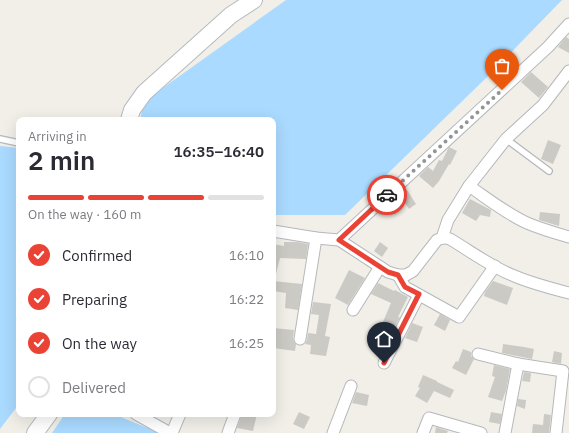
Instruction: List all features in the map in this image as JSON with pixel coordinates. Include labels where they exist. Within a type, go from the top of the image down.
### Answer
[{"type":"street","points":[[130,117],[132,110],[144,93],[231,16],[254,0]]},
{"type":"street","points":[[339,240],[548,47],[569,24]]},
{"type":"street","points":[[442,238],[448,220],[470,186],[506,139],[543,105],[569,71]]},
{"type":"street","points":[[470,186],[526,223],[569,237]]},
{"type":"street","points":[[276,231],[339,240],[388,272],[398,275],[406,275],[413,271],[437,240],[442,238],[450,239],[511,275],[526,281],[569,293]]},
{"type":"street","points":[[300,339],[316,238]]},
{"type":"street","points":[[398,275],[405,287],[459,317],[494,266]]},
{"type":"street","points":[[353,310],[380,267]]},
{"type":"street","points":[[384,363],[419,294]]},
{"type":"street","points":[[478,354],[518,364],[563,371],[556,433]]},
{"type":"street","points":[[505,433],[518,364]]},
{"type":"street","points":[[333,433],[351,386]]},
{"type":"street","points":[[35,433],[47,417]]},
{"type":"street","points":[[142,417],[171,433],[179,417]]},
{"type":"street","points":[[228,433],[233,417]]},
{"type":"street","points":[[423,433],[429,418],[481,433]]},
{"type":"lane","points":[[0,139],[16,142]]},
{"type":"lane","points":[[506,139],[549,171]]},
{"type":"water","points":[[286,0],[562,0],[485,79],[345,215],[276,215],[276,117],[141,117],[142,111],[153,95]]},
{"type":"water","points":[[0,146],[16,148],[16,408],[0,429]]},
{"type":"water","points":[[63,417],[122,417],[160,433],[52,433]]},
{"type":"building","points":[[566,37],[569,39],[569,53],[558,47]]},
{"type":"building","points":[[531,72],[548,87],[539,98],[521,82]]},
{"type":"building","points":[[548,140],[561,145],[553,164],[541,159]]},
{"type":"building","points":[[449,147],[457,151],[450,165],[449,164],[433,188],[419,176],[428,167],[433,171],[439,160],[442,161]]},
{"type":"building","points":[[407,190],[416,204],[409,209],[400,195]]},
{"type":"building","points":[[470,199],[491,210],[490,217],[480,215],[476,221],[462,213]]},
{"type":"building","points":[[540,212],[560,214],[559,226],[539,220]]},
{"type":"building","points":[[284,242],[308,244],[306,259],[280,258],[276,274],[276,245],[284,246]]},
{"type":"building","points":[[380,242],[388,248],[382,257],[374,251]]},
{"type":"building","points":[[349,270],[365,278],[348,305],[335,298]]},
{"type":"building","points":[[276,281],[302,284],[298,310],[285,308],[286,293],[276,291]]},
{"type":"building","points":[[493,281],[513,288],[507,305],[484,296],[485,292]]},
{"type":"building","points":[[378,283],[408,297],[398,317],[400,317],[394,328],[392,328],[385,345],[372,340],[376,330],[379,331],[391,303],[371,294]]},
{"type":"building","points":[[313,302],[331,304],[325,336],[330,337],[326,356],[310,354],[311,345],[305,344],[308,333],[316,334],[319,315],[311,314]]},
{"type":"building","points":[[440,314],[450,320],[445,331],[434,325]]},
{"type":"building","points":[[412,323],[423,327],[417,342],[405,338]]},
{"type":"building","points":[[276,328],[294,330],[293,338],[296,344],[295,351],[276,348]]},
{"type":"building","points":[[503,344],[534,349],[532,359],[502,353]]},
{"type":"building","points":[[463,349],[471,352],[471,356],[474,359],[466,375],[452,368],[456,361],[458,362]]},
{"type":"building","points":[[554,351],[562,353],[561,364],[552,362]]},
{"type":"building","points":[[494,365],[510,369],[506,391],[502,401],[488,397],[495,377],[492,376]]},
{"type":"building","points":[[524,372],[531,373],[530,382],[522,381]]},
{"type":"building","points":[[423,375],[454,390],[450,398],[434,391],[427,403],[415,396],[420,388],[418,387]]},
{"type":"building","points":[[356,392],[369,395],[367,406],[352,403]]},
{"type":"building","points":[[518,399],[526,400],[525,409],[517,406]]},
{"type":"building","points":[[299,412],[310,417],[304,429],[293,424]]},
{"type":"building","points":[[491,412],[502,414],[500,424],[489,422]]},
{"type":"building","points":[[544,414],[551,415],[549,433],[532,433],[533,424],[543,425]]},
{"type":"building","points":[[241,417],[256,417],[253,431],[237,428]]},
{"type":"building","points":[[436,427],[448,431],[447,433],[435,433]]},
{"type":"way so far","points":[[387,195],[502,90]]},
{"type":"route","points":[[384,363],[419,294],[405,287],[398,275],[388,272],[339,240],[387,195]]}]
